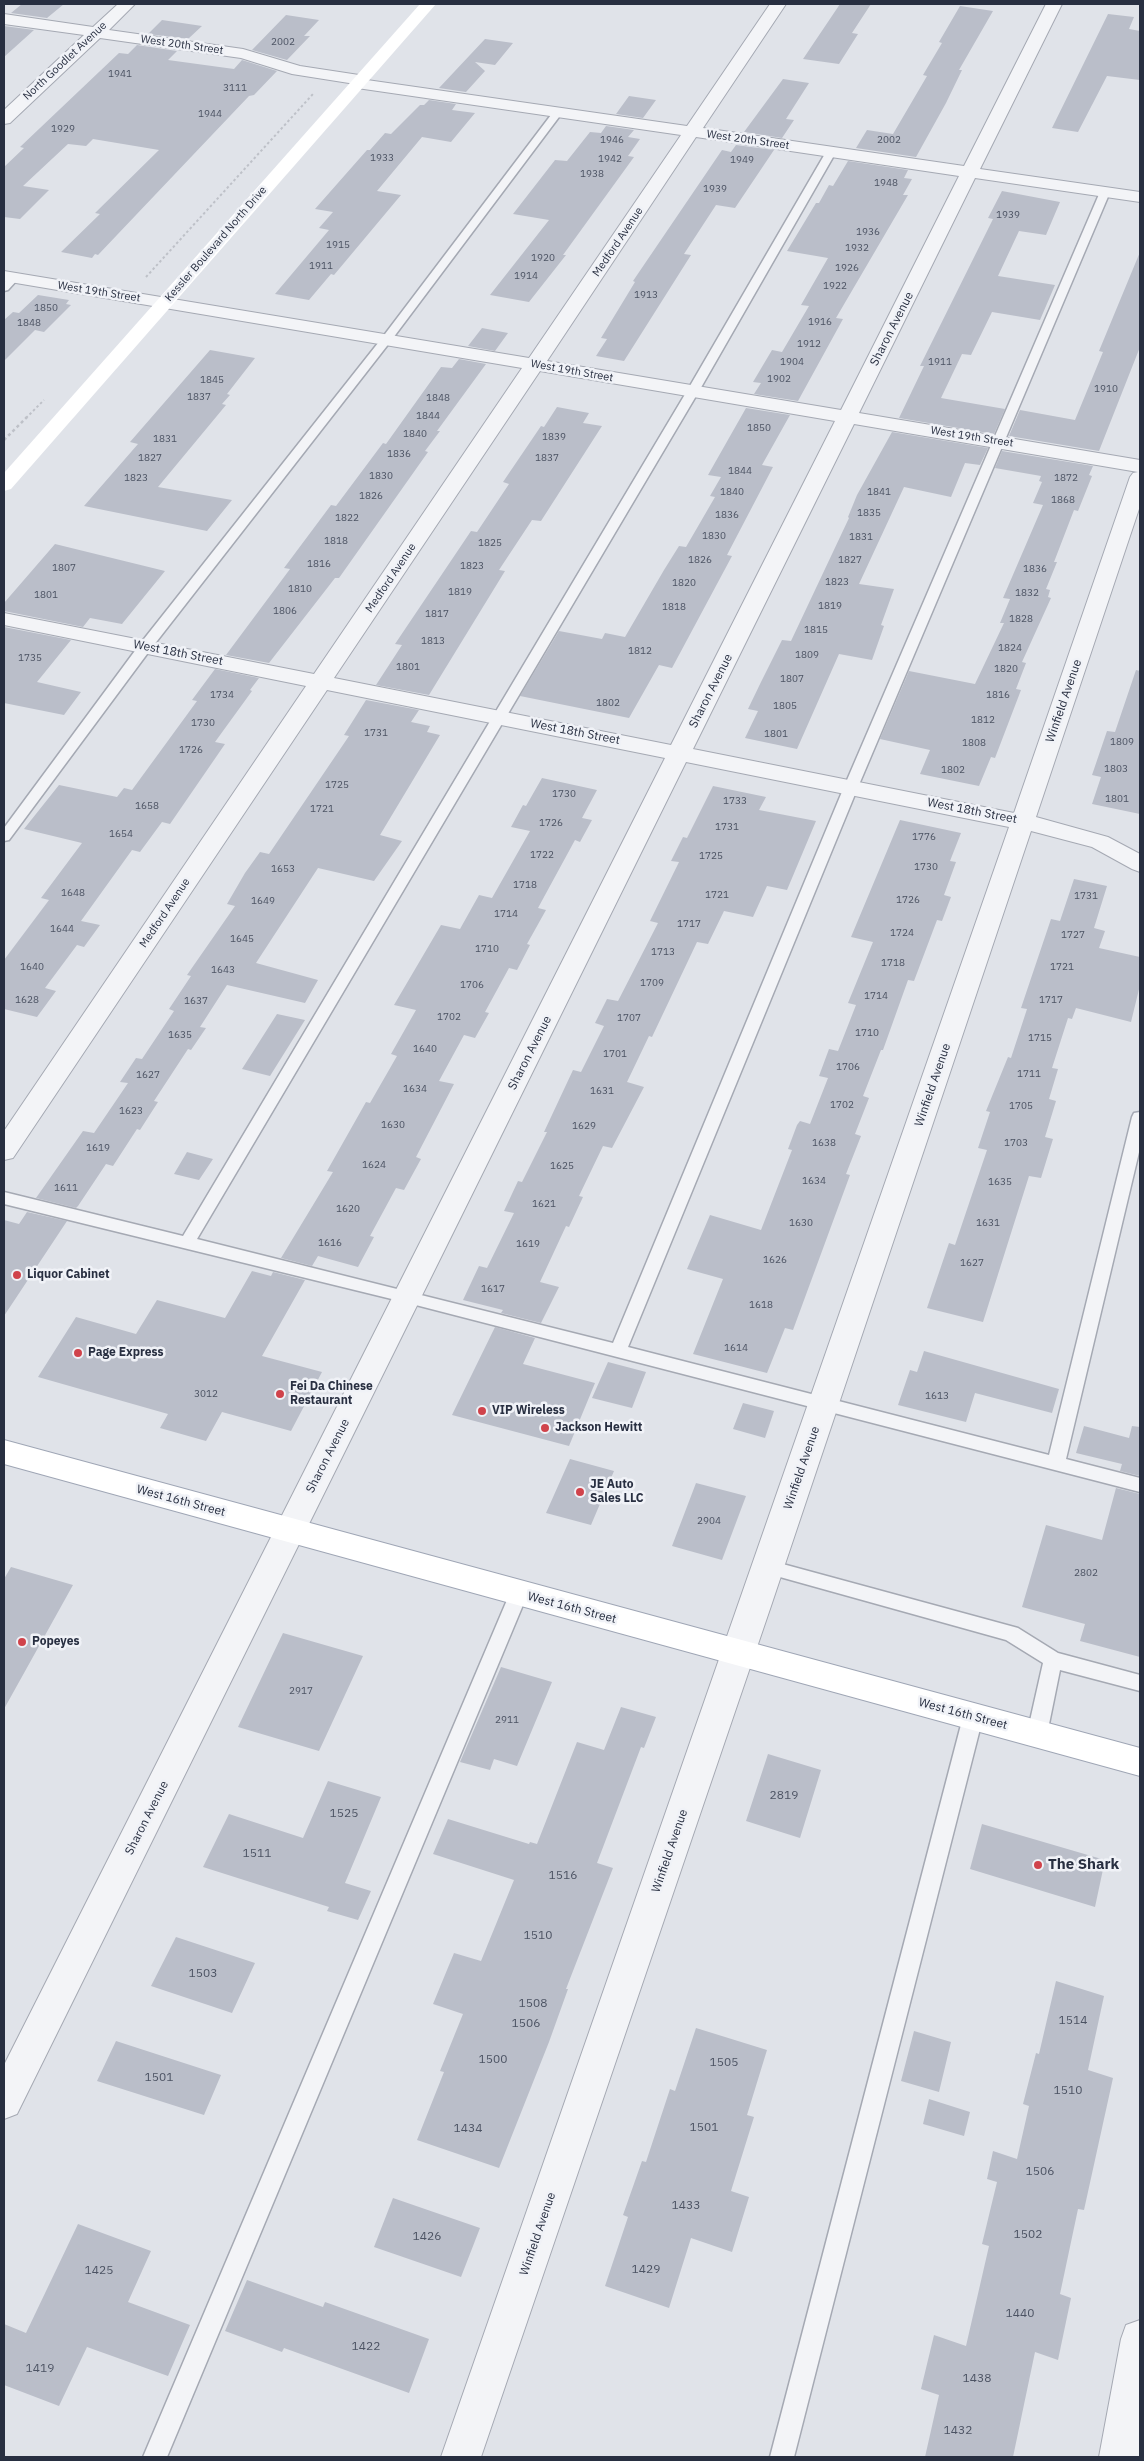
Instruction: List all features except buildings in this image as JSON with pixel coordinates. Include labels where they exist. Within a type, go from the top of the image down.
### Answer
[{"type":"main road","name":"Kessler Boulevard North Drive","points":[[4,485],[428,4]]},
{"type":"main road","name":"West 16th Street","points":[[4,1452],[738,1654],[1140,1762]]},
{"type":"street","name":"North Goodlet Avenue","points":[[4,119],[127,4]]},
{"type":"street","name":"Medford Avenue","points":[[4,1151],[778,4]]},
{"type":"street","name":"Sharon Avenue","points":[[4,2102],[1054,4]]},
{"type":"street","name":"West 20th Street","points":[[4,19],[243,54],[298,71],[358,82],[557,113],[1140,197]]},
{"type":"street","name":"West 19th Street","points":[[7,281],[131,297],[1140,466]]},
{"type":"street","name":"Winfield Avenue","points":[[461,2457],[824,1405],[1140,477]]},
{"type":"street","name":"West 18th Street","points":[[4,619],[1023,821],[1077,834],[1122,852],[1140,864]]},
{"type":"street","points":[[1119,2457],[1140,2339]]},
{"type":"lane","points":[[4,837],[146,647],[386,340],[557,113]]},
{"type":"lane","points":[[187,1243],[692,391],[831,152]]},
{"type":"lane","points":[[618,1352],[851,787],[1105,192]]},
{"type":"lane","points":[[1056,1463],[1140,1118]]},
{"type":"lane","points":[[4,1198],[408,1298],[1140,1485]]},
{"type":"lane","points":[[768,1567],[1011,1634],[1054,1660],[1140,1682]]},
{"type":"lane","points":[[155,2457],[519,1593]]},
{"type":"lane","points":[[1037,1734],[1054,1660]]},
{"type":"lane","points":[[782,2457],[973,1717]]},
{"type":"path","points":[[131,297],[131,289],[137,282],[148,276],[331,76]]},
{"type":"path","points":[[4,440],[50,395]]},
{"type":"place","name":"Liquor Cabinet","points":[[17,1275]]},
{"type":"place","name":"Page Express","points":[[78,1353]]},
{"type":"place","name":"Fei Da Chinese Restaurant","points":[[280,1394]]},
{"type":"place","name":"VIP Wireless","points":[[482,1411]]},
{"type":"place","name":"Jackson Hewitt","points":[[545,1428]]},
{"type":"place","name":"JE Auto Sales LLC","points":[[580,1492]]},
{"type":"place","name":"Popeyes","points":[[22,1642]]},
{"type":"place","name":"The Shark","points":[[1038,1865]]}]
